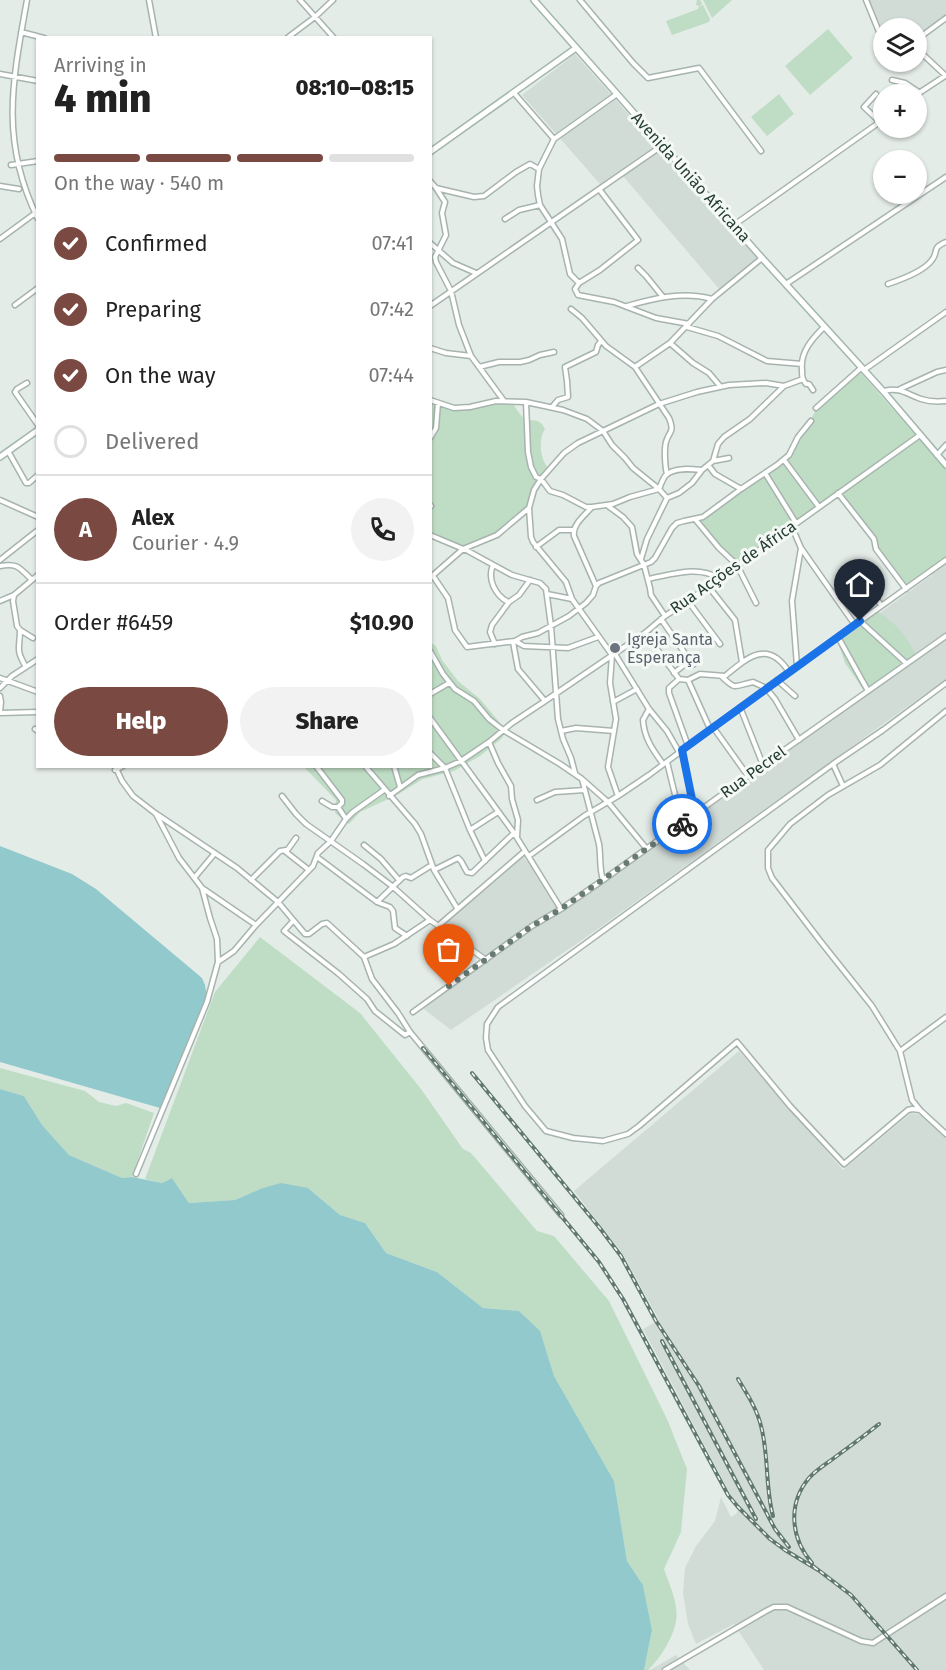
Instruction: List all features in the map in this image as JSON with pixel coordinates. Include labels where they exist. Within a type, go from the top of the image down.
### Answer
[{"type":"main road","name":"Avenida União Africana","points":[[534,0],[883,391],[946,465]]},
{"type":"main road","points":[[433,150],[576,48]]},
{"type":"main road","points":[[0,457],[36,431]]},
{"type":"street","points":[[8,96],[27,0]]},
{"type":"street","points":[[148,0],[156,36]]},
{"type":"street","points":[[300,0],[332,36]]},
{"type":"street","points":[[290,36],[333,0]]},
{"type":"street","points":[[580,0],[648,78],[699,68],[761,151]]},
{"type":"street","points":[[866,0],[873,18]]},
{"type":"street","points":[[927,32],[946,18]]},
{"type":"street","points":[[21,32],[36,36]]},
{"type":"street","points":[[927,58],[946,76],[927,88]]},
{"type":"street","points":[[0,74],[36,81]]},
{"type":"street","points":[[892,80],[906,84]]},
{"type":"street","points":[[514,93],[555,139]]},
{"type":"street","points":[[579,283],[570,274],[562,239],[540,206],[537,186],[538,169],[555,139],[617,94]]},
{"type":"street","points":[[873,97],[864,107],[873,114]]},
{"type":"street","points":[[734,225],[873,126]]},
{"type":"street","points":[[432,305],[663,145]]},
{"type":"street","points":[[9,156],[14,173]]},
{"type":"street","points":[[11,165],[36,161]]},
{"type":"street","points":[[436,188],[474,197],[484,196],[531,164],[538,169]]},
{"type":"street","points":[[786,284],[946,177]]},
{"type":"street","points":[[0,239],[36,217],[16,181]]},
{"type":"street","points":[[432,183],[445,202],[442,213],[445,239],[435,257],[436,262],[452,291],[459,325],[471,356],[505,401]]},
{"type":"street","points":[[0,186],[19,189]]},
{"type":"street","points":[[599,189],[638,240],[600,270],[579,283],[575,289],[578,295],[602,299],[718,336],[767,361],[802,363]]},
{"type":"street","points":[[505,219],[519,210],[540,206]]},
{"type":"street","points":[[888,284],[910,275],[932,261],[937,247],[946,242]]},
{"type":"street","points":[[432,245],[453,263],[476,273]]},
{"type":"street","points":[[635,367],[670,343],[712,299],[762,258]]},
{"type":"street","points":[[638,268],[663,297]]},
{"type":"street","points":[[15,305],[36,289]]},
{"type":"street","points":[[626,307],[680,295],[712,299]]},
{"type":"street","points":[[526,402],[528,452],[533,472],[550,491],[581,505],[592,507],[608,506],[659,489],[667,474],[666,441],[672,432],[672,425],[635,367],[601,341],[572,309]]},
{"type":"street","points":[[816,408],[862,369],[946,312]]},
{"type":"street","points":[[813,390],[802,380],[802,363],[808,346],[824,327]]},
{"type":"street","points":[[552,407],[555,402],[568,397],[565,367],[596,352],[597,345],[601,341]]},
{"type":"street","points":[[670,343],[693,363],[709,373],[720,386]]},
{"type":"street","points":[[432,349],[471,356]]},
{"type":"street","points":[[479,367],[499,362],[520,362],[554,352]]},
{"type":"street","points":[[900,390],[946,370]]},
{"type":"street","points":[[713,461],[720,441],[750,419],[784,386],[802,380]]},
{"type":"street","points":[[27,382],[15,392],[36,422]]},
{"type":"street","points":[[695,814],[681,751],[572,599],[566,582],[536,547],[531,537],[529,508],[534,490],[541,479],[564,453],[578,443],[658,404],[720,386],[765,383],[784,386]]},
{"type":"street","points":[[883,391],[900,390],[923,400],[946,401]]},
{"type":"street","points":[[432,401],[454,408],[465,408],[489,402],[526,402],[552,407],[587,419],[603,431],[612,445],[633,468],[667,498]]},
{"type":"street","points":[[432,435],[436,428],[438,403]]},
{"type":"street","points":[[529,508],[496,535],[463,549],[432,577],[448,598],[455,630],[464,645],[471,648],[514,642],[568,616],[593,595],[596,586],[655,558],[672,528],[677,524],[703,517],[784,460],[811,421]]},
{"type":"street","name":"Rua Acções de África","points":[[389,795],[418,775],[445,768],[489,742],[920,435]]},
{"type":"street","points":[[937,455],[946,445]]},
{"type":"street","points":[[8,450],[27,484],[36,477]]},
{"type":"street","points":[[641,559],[647,538],[667,498],[679,493],[692,483],[713,461],[729,458]]},
{"type":"street","points":[[784,460],[819,507]]},
{"type":"street","points":[[708,465],[715,474],[741,489]]},
{"type":"street","points":[[667,474],[684,469],[702,470]]},
{"type":"street","points":[[765,473],[794,525],[801,548],[858,623],[907,663]]},
{"type":"street","points":[[838,493],[874,539],[876,549],[906,589]]},
{"type":"street","points":[[0,500],[36,516]]},
{"type":"street","points":[[608,506],[632,527],[652,598],[691,663],[674,673]]},
{"type":"street","points":[[592,507],[573,530],[596,586]]},
{"type":"street","points":[[695,519],[719,548],[737,565],[756,603]]},
{"type":"street","points":[[536,547],[559,530],[573,530]]},
{"type":"street","points":[[0,560],[36,532]]},
{"type":"street","points":[[432,536],[516,576],[543,585],[547,594],[551,626],[555,694],[561,731],[575,773]]},
{"type":"street","points":[[797,666],[792,601],[801,548]]},
{"type":"street","points":[[529,856],[665,763],[777,680],[946,561]]},
{"type":"street","points":[[0,566],[14,565],[31,579]]},
{"type":"street","points":[[493,565],[490,574],[493,585],[502,599],[509,602]]},
{"type":"street","points":[[853,567],[882,605]]},
{"type":"street","points":[[648,579],[693,572],[708,573],[718,578]]},
{"type":"street","points":[[0,601],[14,595],[36,576]]},
{"type":"street","points":[[495,644],[491,628],[495,620],[530,580]]},
{"type":"street","points":[[708,586],[735,620],[742,662]]},
{"type":"street","points":[[547,594],[572,599]]},
{"type":"street","points":[[14,595],[17,626],[33,638]]},
{"type":"street","points":[[688,601],[720,644]]},
{"type":"street","points":[[20,630],[19,654],[26,667]]},
{"type":"street","points":[[645,633],[679,679],[688,680],[700,674],[725,676],[751,656],[768,654],[781,661],[789,672]]},
{"type":"street","name":"Rua Pecrel","points":[[412,1012],[532,926],[603,880],[946,636]]},
{"type":"street","points":[[514,642],[524,646],[574,647],[598,637]]},
{"type":"street","points":[[837,637],[868,691]]},
{"type":"street","points":[[514,642],[518,669],[545,701]]},
{"type":"street","points":[[432,654],[454,689],[474,701],[489,719],[503,730],[575,773],[608,802],[646,848]]},
{"type":"street","points":[[613,655],[610,683],[616,713],[608,767],[618,796]]},
{"type":"street","points":[[0,688],[7,680],[36,660]]},
{"type":"street","points":[[721,676],[736,687],[753,682],[766,688],[799,740]]},
{"type":"street","points":[[0,678],[36,691]]},
{"type":"street","points":[[679,679],[669,688],[669,693],[687,746]]},
{"type":"street","points":[[688,680],[712,728],[748,776]]},
{"type":"street","points":[[777,680],[795,696]]},
{"type":"street","points":[[432,693],[449,683]]},
{"type":"street","points":[[920,1110],[908,1110],[846,1164],[842,1163],[790,1106],[737,1042],[628,1134],[603,1142],[589,1141],[546,1131],[525,1106],[488,1050],[486,1038],[487,1024],[498,1007],[946,683]]},
{"type":"street","points":[[614,702],[637,689]]},
{"type":"street","points":[[0,696],[2,702],[0,712],[36,712]]},
{"type":"street","points":[[740,707],[763,765]]},
{"type":"street","points":[[649,709],[643,720],[645,734],[648,742],[665,763],[677,803]]},
{"type":"street","points":[[946,711],[880,765],[808,809],[790,824],[768,850],[768,868],[772,878],[872,1006],[900,1051],[912,1100],[946,1134]]},
{"type":"street","points":[[432,721],[529,856],[561,909]]},
{"type":"street","points":[[561,731],[576,728],[614,732]]},
{"type":"street","points":[[489,742],[511,786],[518,820],[517,839]]},
{"type":"street","points":[[432,755],[445,768],[485,861]]},
{"type":"street","points":[[833,764],[843,786]]},
{"type":"street","points":[[115,768],[133,796],[251,880],[278,903],[308,934],[322,924],[327,924],[364,957],[372,979],[410,1032],[561,1215]]},
{"type":"street","points":[[318,768],[342,803],[338,807],[332,807],[322,801]]},
{"type":"street","points":[[367,768],[415,824],[433,868],[457,908]]},
{"type":"street","points":[[395,768],[400,788]]},
{"type":"street","points":[[582,779],[600,851],[599,866],[603,880]]},
{"type":"street","points":[[218,962],[234,951],[256,924],[314,866],[318,853],[331,841],[346,819],[384,790]]},
{"type":"street","points":[[537,800],[555,792],[585,790]]},
{"type":"street","points":[[282,796],[306,824],[393,886],[430,920],[486,960]]},
{"type":"street","points":[[338,807],[346,819]]},
{"type":"street","points":[[470,830],[498,812]]},
{"type":"street","points":[[136,1174],[207,1002],[218,962],[217,939],[202,888],[179,858],[155,813]]},
{"type":"street","points":[[377,902],[405,876],[411,878],[458,858],[467,872],[471,874],[513,833]]},
{"type":"street","points":[[251,880],[280,851],[286,850],[296,838]]},
{"type":"street","points":[[364,844],[399,880]]},
{"type":"street","points":[[286,850],[309,870]]},
{"type":"street","points":[[438,926],[525,851]]},
{"type":"street","points":[[195,877],[215,853]]},
{"type":"street","points":[[317,858],[377,902],[390,907],[394,915],[395,928],[407,936]]},
{"type":"street","points":[[202,888],[256,924]]},
{"type":"street","points":[[364,957],[394,944],[430,920]]},
{"type":"street","points":[[293,921],[284,931],[339,974],[396,1029],[405,1035],[410,1032]]},
{"type":"street","points":[[900,1051],[946,1017]]},
{"type":"street","points":[[665,1670],[774,1607],[787,1607],[861,1641],[873,1643],[946,1596]]},
{"type":"shaded area","points":[[868,0],[946,0],[946,16],[927,29],[927,18],[875,18]]},
{"type":"shaded area","points":[[575,54],[656,145],[600,184],[522,95]]},
{"type":"shaded area","points":[[658,150],[760,256],[720,290],[623,176]]},
{"type":"shaded area","points":[[866,381],[946,469],[946,679],[595,931],[451,1030],[421,1006],[486,958],[439,926],[522,855],[564,909],[912,663],[877,615],[932,575],[816,442]]},
{"type":"shaded area","points":[[739,1051],[843,1170],[911,1113],[923,1115],[946,1137],[946,1670],[764,1670],[734,1624],[696,1644],[688,1624],[683,1593],[685,1568],[696,1546],[715,1521],[721,1497],[731,1517],[739,1508],[643,1329],[659,1320],[622,1253],[574,1191]]},
{"type":"shaded area","points":[[676,1655],[690,1670],[650,1670]]},
{"type":"green space","points":[[697,0],[700,0],[702,4],[696,5]]},
{"type":"green space","points":[[703,0],[732,0],[712,18]]},
{"type":"green space","points":[[703,5],[710,19],[709,22],[672,35],[666,21],[698,9]]},
{"type":"green space","points":[[828,29],[853,58],[810,95],[785,66]]},
{"type":"green space","points":[[779,94],[794,114],[767,136],[751,117]]},
{"type":"green space","points":[[859,371],[946,469],[946,561],[909,588],[901,586],[840,494],[735,565],[697,520],[787,456],[816,409]]},
{"type":"green space","points":[[500,402],[513,404],[523,417],[540,422],[545,429],[541,438],[541,448],[548,468],[538,480],[528,505],[516,518],[498,532],[478,543],[458,546],[432,534],[432,403],[465,410]]},
{"type":"green space","points":[[877,611],[900,630],[916,655],[865,692],[845,663],[836,636]]},
{"type":"green space","points":[[432,644],[436,646],[442,660],[458,681],[480,699],[500,723],[505,733],[480,756],[454,771],[423,779],[395,796],[360,812],[349,824],[335,813],[336,800],[305,768],[432,768]]},
{"type":"green space","points":[[260,937],[360,1013],[421,1089],[463,1149],[471,1153],[537,1231],[554,1236],[609,1301],[667,1419],[687,1469],[681,1532],[664,1569],[675,1601],[676,1621],[665,1648],[648,1670],[644,1670],[652,1630],[643,1585],[627,1561],[614,1481],[554,1376],[540,1332],[519,1311],[483,1308],[437,1272],[386,1253],[365,1223],[340,1215],[308,1188],[260,1189],[235,1200],[189,1203],[172,1178],[162,1183],[145,1179],[215,992]]},
{"type":"green space","points":[[0,1068],[85,1091],[99,1102],[116,1106],[126,1103],[154,1113],[132,1177],[122,1178],[69,1155],[42,1125],[24,1096],[0,1089]]},
{"type":"water","points":[[0,846],[72,874],[96,889],[202,978],[207,998],[160,1108],[0,1062]]},
{"type":"water","points":[[0,1089],[24,1096],[42,1125],[69,1155],[122,1178],[132,1177],[162,1183],[172,1178],[189,1203],[235,1200],[281,1183],[308,1188],[340,1215],[365,1223],[386,1253],[437,1272],[483,1308],[519,1311],[540,1331],[554,1376],[614,1481],[627,1561],[643,1585],[652,1630],[644,1670],[0,1670]]},
{"type":"railway","points":[[423,1048],[599,1262],[623,1299],[728,1495],[770,1539],[818,1570]]},
{"type":"railway","points":[[472,1073],[621,1256],[656,1321],[699,1386],[775,1529],[789,1547]]},
{"type":"railway","points":[[662,1341],[756,1519]]},
{"type":"railway","points":[[738,1379],[761,1426],[773,1516]]},
{"type":"railway","points":[[812,1563],[800,1543],[794,1521],[797,1499],[802,1488],[815,1472],[879,1424]]},
{"type":"railway","points":[[813,1566],[851,1595],[917,1670]]},
{"type":"way so far","points":[[449,986],[532,926],[561,909],[682,824]]},
{"type":"place","name":"Igreja Santa Esperança","points":[[615,648]]},
{"type":"route","points":[[682,824],[695,814],[682,750],[860,621]]}]
